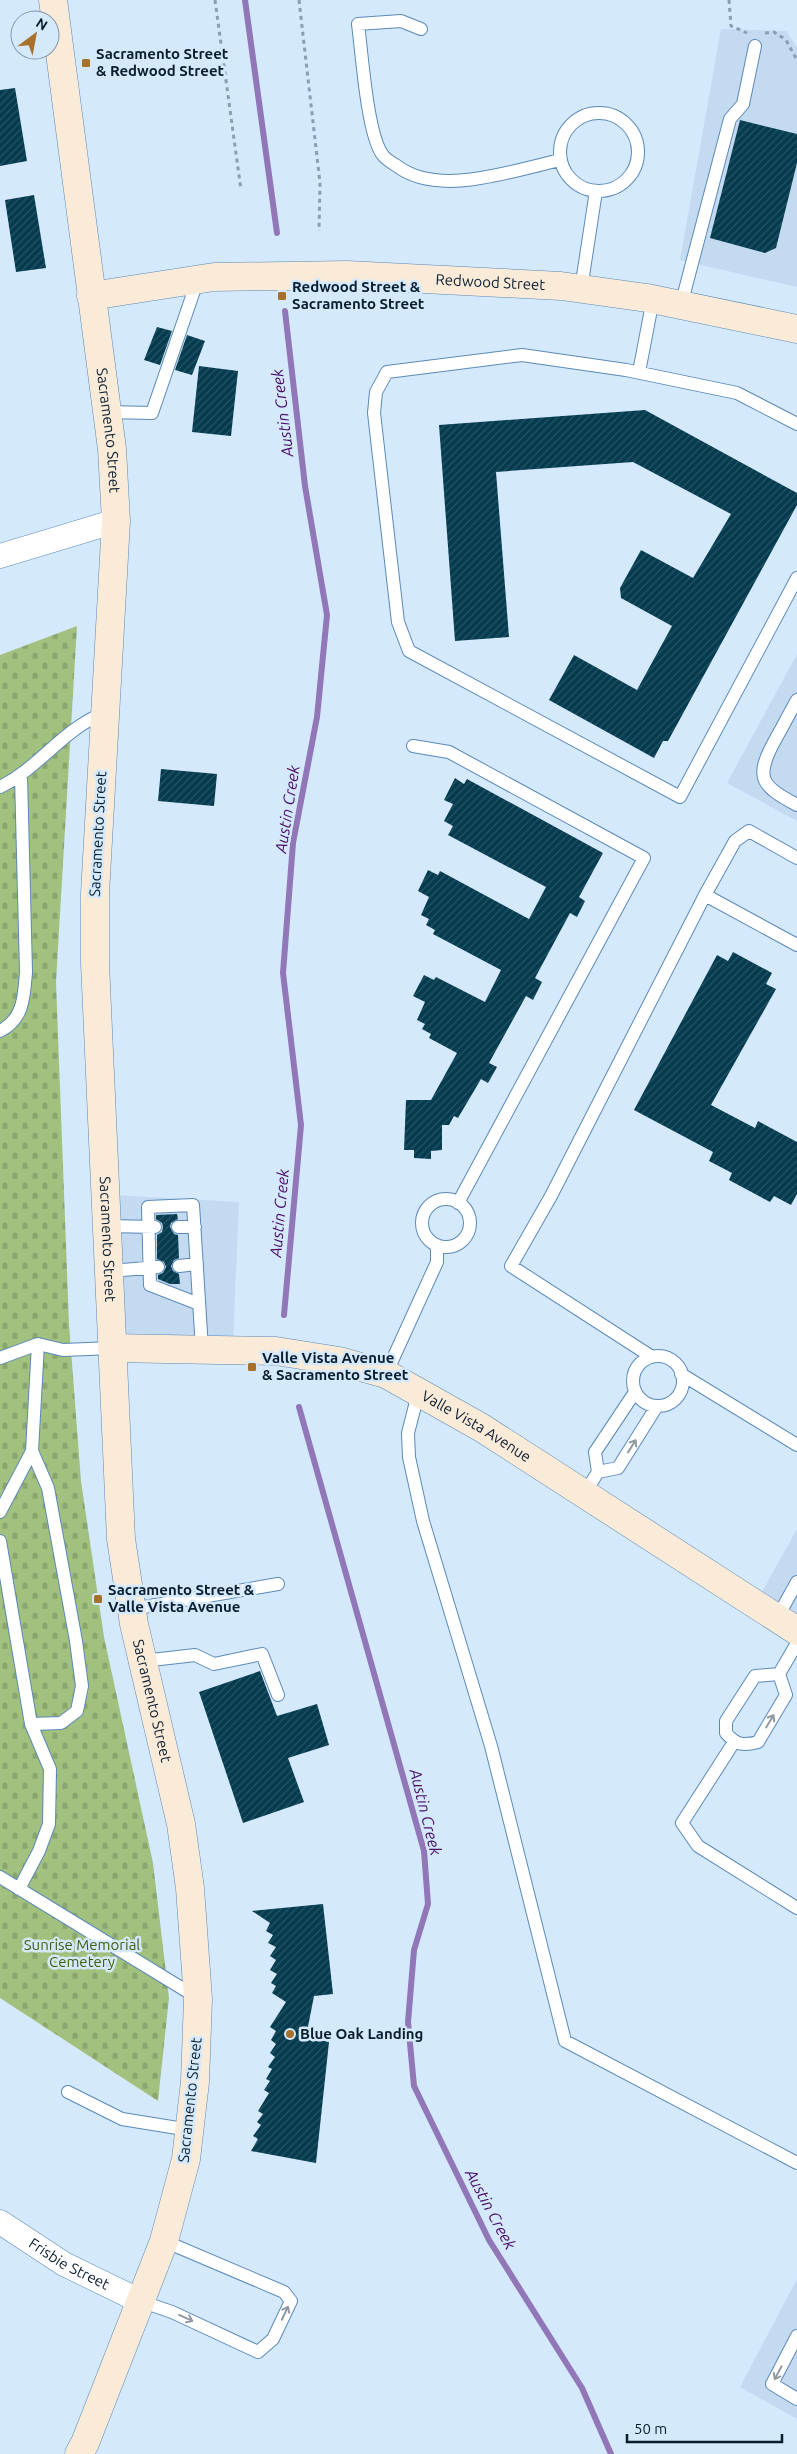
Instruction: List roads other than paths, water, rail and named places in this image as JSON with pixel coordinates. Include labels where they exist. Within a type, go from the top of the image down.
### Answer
[{"type":"main road","name":"Sacramento Street","points":[[53,0],[112,449],[116,521],[95,894],[95,963],[121,1538],[132,1609],[181,1824],[190,1888],[198,1999],[196,2082],[186,2159],[164,2242],[79,2454]]},
{"type":"main road","name":"Redwood Street","points":[[91,296],[206,278],[348,275],[561,286],[653,299],[797,329]]},
{"type":"main road","name":"Valle Vista Avenue","points":[[113,1348],[276,1351],[339,1361],[386,1374],[419,1390],[482,1428],[591,1483],[787,1624]]},
{"type":"street","points":[[0,556],[116,521]]},
{"type":"street","name":"Frisbie Street","points":[[0,2222],[64,2264],[140,2301]]},
{"type":"lane","points":[[421,29],[401,21],[358,24],[373,132],[382,155],[407,174],[432,182],[461,182],[561,160]]},
{"type":"lane","points":[[681,305],[730,119],[743,104],[755,46]]},
{"type":"lane","points":[[590,114],[604,114],[617,118],[628,125],[635,136],[638,150],[637,163],[631,175],[621,184],[609,190],[596,191],[575,183],[567,175],[561,160],[562,140],[568,128],[590,114]]},
{"type":"lane","points":[[581,289],[596,191]]},
{"type":"lane","points":[[107,412],[152,413],[206,278]]},
{"type":"lane","points":[[638,372],[653,299]]},
{"type":"lane","points":[[797,424],[737,393],[638,372],[522,355],[387,372],[376,392],[374,413],[398,622],[409,651],[680,797],[797,578]]},
{"type":"lane","points":[[797,700],[764,760],[762,772],[772,790],[797,805]]},
{"type":"lane","points":[[0,787],[21,776],[66,735],[88,720],[104,714]]},
{"type":"lane","points":[[413,746],[449,752],[644,858],[458,1203]]},
{"type":"lane","points":[[0,1031],[7,1028],[24,1004],[25,962],[21,776]]},
{"type":"lane","points":[[652,1357],[511,1266],[551,1196],[735,841],[749,831],[797,858]]},
{"type":"lane","points":[[706,895],[797,946]]},
{"type":"lane","points":[[446,1199],[458,1203],[466,1210],[469,1216],[468,1232],[459,1243],[452,1246],[436,1245],[430,1241],[422,1226],[426,1211],[438,1201],[446,1199]]},
{"type":"lane","points":[[199,1304],[150,1285],[154,1268],[153,1227],[148,1207],[193,1205],[202,1349]]},
{"type":"lane","points":[[108,1226],[153,1227]]},
{"type":"lane","points":[[178,1227],[195,1227]]},
{"type":"lane","points":[[386,1374],[437,1262],[436,1245]]},
{"type":"lane","points":[[179,1266],[197,1264]]},
{"type":"lane","points":[[110,1271],[154,1268]]},
{"type":"lane","points":[[0,1512],[32,1451],[38,1344]]},
{"type":"lane","points":[[0,1358],[38,1344],[63,1350],[113,1348]]},
{"type":"lane","points":[[681,1374],[681,1389],[677,1396],[665,1405],[657,1406],[644,1402],[635,1392],[633,1385],[636,1370],[640,1364],[652,1357],[660,1357],[673,1362],[681,1374],[797,1445]]},
{"type":"lane","points":[[419,1390],[408,1433],[409,1457],[423,1521],[491,1746],[565,2041],[797,2163]]},
{"type":"lane","points":[[591,1483],[595,1452],[635,1392]]},
{"type":"lane","points":[[591,1483],[618,1468],[657,1406]]},
{"type":"lane","points":[[31,1724],[61,1723],[77,1711],[82,1686],[76,1641],[48,1488],[32,1451]]},
{"type":"lane","points":[[0,1541],[31,1724],[50,1769],[49,1824],[39,1851],[19,1889]]},
{"type":"lane","points":[[787,1624],[797,1582]]},
{"type":"lane","points":[[132,1609],[278,1584]]},
{"type":"lane","points":[[779,1674],[755,1676],[726,1721],[726,1733],[734,1742],[745,1745],[758,1742],[786,1696],[779,1674],[797,1643]]},
{"type":"lane","points":[[143,1661],[195,1655],[214,1664],[262,1654],[278,1695]]},
{"type":"lane","points":[[734,1742],[682,1823],[698,1846],[797,1908]]},
{"type":"lane","points":[[0,1877],[198,1999]]},
{"type":"lane","points":[[68,2092],[122,2119],[190,2130]]},
{"type":"lane","points":[[140,2301],[172,2312],[258,2352],[273,2339],[290,2301],[284,2292],[164,2242]]},
{"type":"lane","points":[[797,2336],[772,2384],[797,2399]]},
{"type":"waterway","name":"Austin Creek","points":[[245,0],[277,233]]},
{"type":"waterway","name":"Austin Creek","points":[[284,1315],[301,1125],[283,973],[293,843],[317,717],[327,615],[305,486],[285,311]]},
{"type":"waterway","name":"Austin Creek","points":[[299,1407],[424,1851],[428,1904],[414,1950],[408,2022],[414,2086],[489,2240],[582,2388],[611,2454]]},
{"type":"place","name":"Sacramento Street & Redwood Street","points":[[86,63]]},
{"type":"place","name":"Redwood Street & Sacramento Street","points":[[282,296]]},
{"type":"place","name":"Valle Vista Avenue & Sacramento Street","points":[[252,1367]]},
{"type":"place","name":"Sacramento Street & Valle Vista Avenue","points":[[98,1599]]},
{"type":"place","name":"Blue Oak Landing","points":[[290,2034]]},
{"type":"park label","name":"Sunrise Memorial Cemetery","points":[[82,1954]]}]
